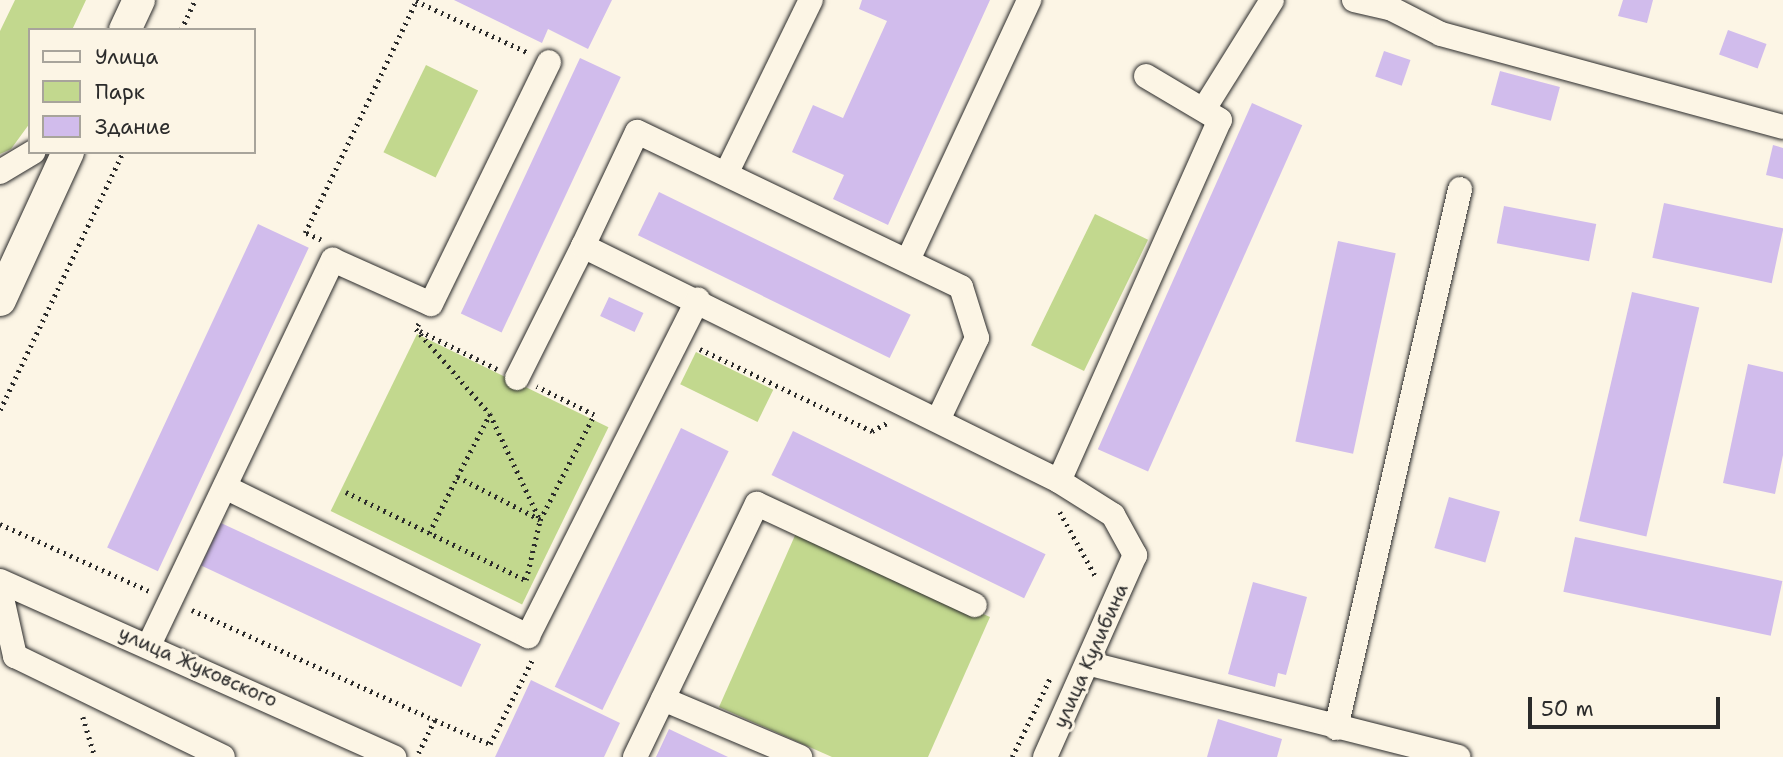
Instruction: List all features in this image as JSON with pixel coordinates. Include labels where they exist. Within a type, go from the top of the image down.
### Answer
[{"type":"main road","points":[[126,28],[139,0]]},
{"type":"main road","points":[[0,300],[67,154]]},
{"type":"street","points":[[727,172],[811,0]]},
{"type":"street","points":[[908,260],[1029,0]]},
{"type":"street","points":[[1204,109],[1272,0]]},
{"type":"street","points":[[1354,0],[1392,4],[1441,34],[1783,128]]},
{"type":"street","points":[[149,645],[333,260],[431,304],[549,62]]},
{"type":"street","points":[[583,246],[698,299],[1059,481],[1220,120],[1146,76]]},
{"type":"street","points":[[517,378],[637,132],[727,172],[961,287],[977,338],[938,420]]},
{"type":"street","points":[[0,172],[30,154]]},
{"type":"street","points":[[1336,728],[1460,190]]},
{"type":"street","points":[[225,486],[528,636],[698,299]]},
{"type":"street","name":"улица Кулибина","points":[[1045,757],[1091,664],[1136,555],[1113,515],[1059,481]]},
{"type":"street","points":[[635,757],[757,504],[975,605]]},
{"type":"street","name":"улица Жуковского","points":[[0,580],[391,756]]},
{"type":"street","points":[[0,589],[15,656],[223,757]]},
{"type":"street","points":[[1091,664],[1458,757]]},
{"type":"street","points":[[663,699],[800,757]]},
{"type":"path","points":[[182,28],[195,0]]},
{"type":"path","points":[[0,410],[122,154]]},
{"type":"path","points":[[346,492],[526,580],[540,520],[594,415],[416,329]]},
{"type":"path","points":[[429,533],[457,477]]},
{"type":"path","points":[[0,524],[435,720],[417,757]]},
{"type":"green space","points":[[15,0],[86,0],[73,28],[28,28],[28,126],[11,149],[0,154],[0,31]]},
{"type":"green space","points":[[426,65],[478,90],[436,178],[383,152]]},
{"type":"green space","points":[[1095,214],[1148,240],[1084,371],[1031,345]]},
{"type":"green space","points":[[417,334],[608,427],[522,604],[331,511]]},
{"type":"green space","points":[[696,352],[773,390],[758,422],[680,384]]},
{"type":"green space","points":[[797,531],[990,617],[928,757],[832,757],[719,707]]},
{"type":"building","points":[[454,0],[612,0],[588,49],[548,29],[542,43]]},
{"type":"building","points":[[862,0],[990,0],[888,225],[833,199],[844,175],[792,152],[813,105],[843,118],[887,21],[859,9]]},
{"type":"building","points":[[1623,0],[1653,0],[1647,23],[1618,16]]},
{"type":"building","points":[[1728,30],[1767,44],[1758,68],[1719,54]]},
{"type":"building","points":[[1384,51],[1410,60],[1402,86],[1375,77]]},
{"type":"building","points":[[580,58],[621,77],[502,333],[461,314]]},
{"type":"building","points":[[1500,71],[1560,87],[1551,121],[1491,105]]},
{"type":"building","points":[[1252,103],[1302,125],[1148,472],[1098,449]]},
{"type":"building","points":[[1773,145],[1783,148],[1783,179],[1766,175]]},
{"type":"building","points":[[659,192],[911,315],[890,358],[638,235]]},
{"type":"building","points":[[1664,203],[1783,228],[1772,283],[1652,258]]},
{"type":"building","points":[[1504,206],[1596,224],[1589,261],[1497,243]]},
{"type":"building","points":[[258,224],[309,248],[158,571],[107,548]]},
{"type":"building","points":[[1338,241],[1396,253],[1353,454],[1295,442]]},
{"type":"building","points":[[1632,292],[1699,308],[1646,536],[1579,521]]},
{"type":"building","points":[[609,297],[643,313],[635,332],[600,316]]},
{"type":"building","points":[[1748,364],[1783,372],[1783,455],[1775,494],[1723,483]]},
{"type":"building","points":[[681,428],[729,451],[602,710],[555,687]]},
{"type":"building","points":[[793,431],[1046,554],[1024,598],[772,475]]},
{"type":"building","points":[[1449,497],[1500,512],[1485,563],[1434,548]]},
{"type":"building","points":[[221,523],[481,644],[461,687],[201,566]]},
{"type":"building","points":[[1575,537],[1782,581],[1771,636],[1563,592]]},
{"type":"building","points":[[1253,582],[1307,597],[1286,675],[1278,673],[1275,687],[1228,674]]},
{"type":"building","points":[[531,680],[620,723],[604,757],[495,757]]},
{"type":"building","points":[[1218,719],[1282,739],[1277,757],[1207,757]]},
{"type":"building","points":[[669,729],[728,757],[656,757]]}]
